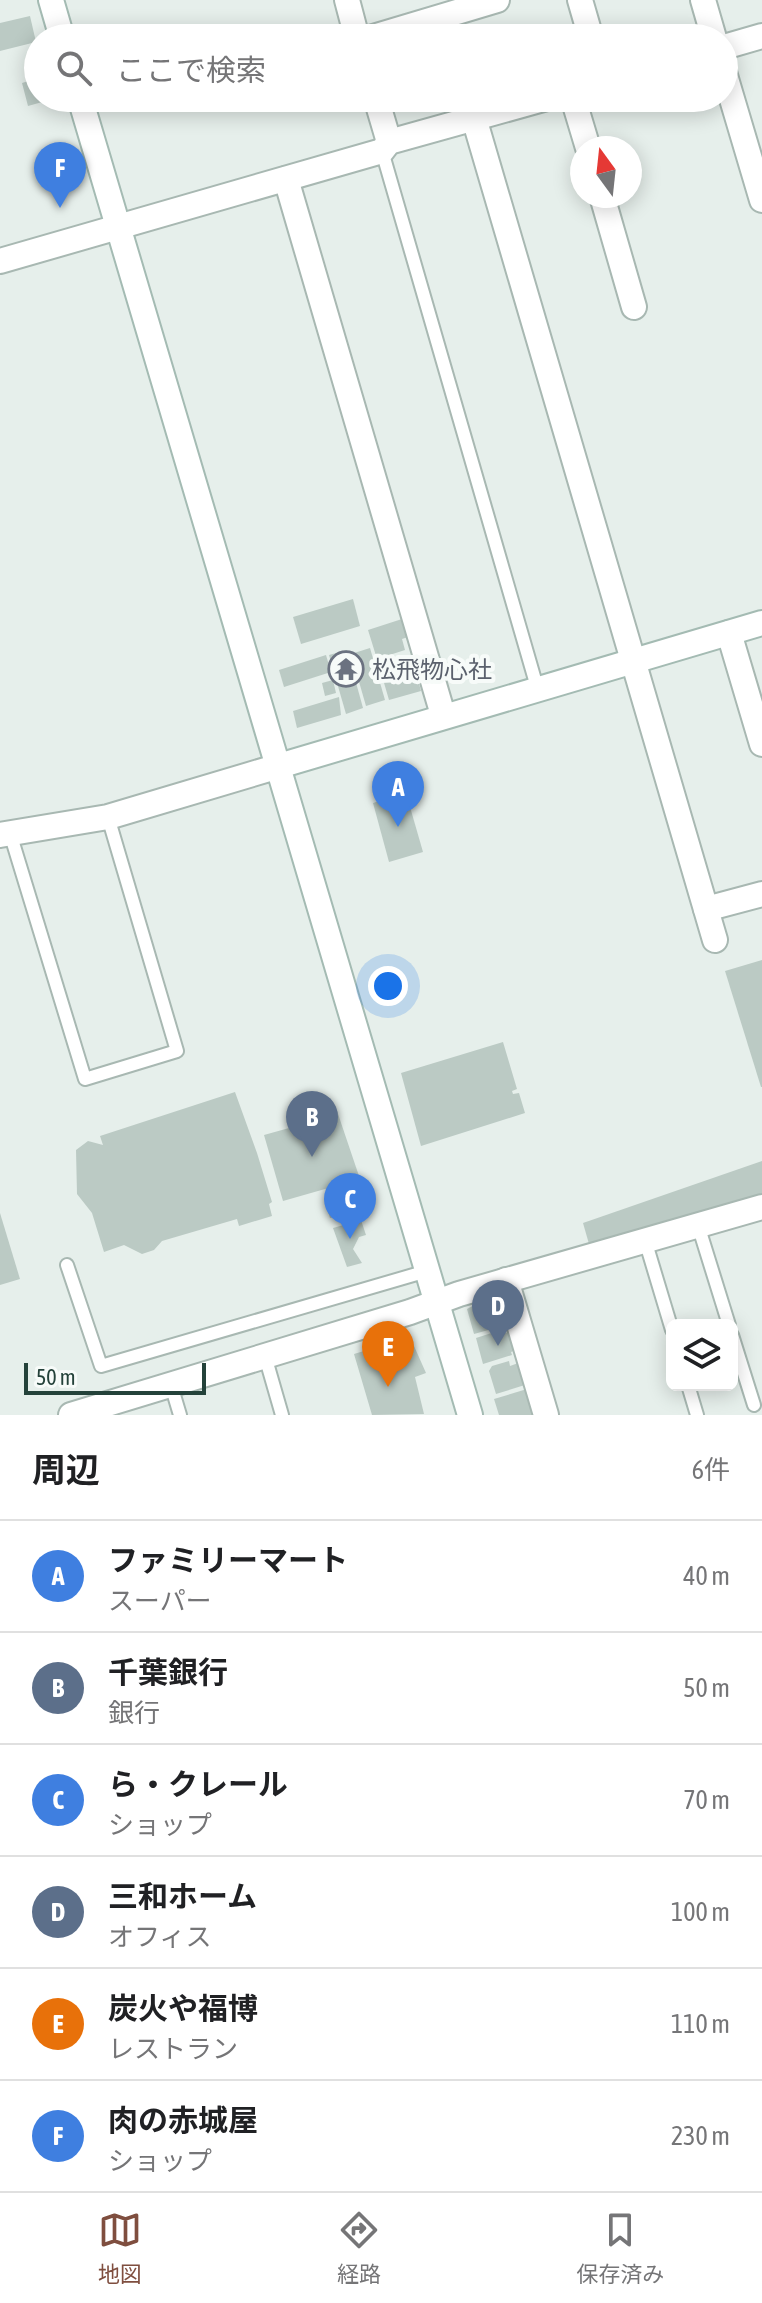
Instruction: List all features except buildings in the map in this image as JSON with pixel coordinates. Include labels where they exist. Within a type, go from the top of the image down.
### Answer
[{"type":"street","points":[[51,0],[58,24]]},
{"type":"street","points":[[347,0],[353,24]]},
{"type":"street","points":[[417,24],[497,0]]},
{"type":"street","points":[[580,0],[587,24]]},
{"type":"street","points":[[703,0],[710,24]]},
{"type":"street","points":[[738,43],[762,36]]},
{"type":"street","points":[[84,112],[470,1415]]},
{"type":"street","points":[[379,112],[385,146]]},
{"type":"street","points":[[0,261],[286,179],[496,112]]},
{"type":"street","points":[[577,112],[584,136]]},
{"type":"street","points":[[736,112],[762,200]]},
{"type":"street","points":[[474,118],[715,940]]},
{"type":"street","points":[[286,179],[443,715]]},
{"type":"street","points":[[605,208],[634,307]]},
{"type":"street","points":[[5,834],[108,817],[537,687],[762,623]]},
{"type":"street","points":[[729,633],[762,744]]},
{"type":"street","points":[[706,909],[762,894]]},
{"type":"street","points":[[79,1414],[506,1280],[762,1207]]},
{"type":"street","points":[[506,1280],[546,1415]]},
{"type":"lane","points":[[385,146],[537,687]]},
{"type":"lane","points":[[5,834],[85,1079],[177,1051],[108,817]]},
{"type":"lane","points":[[698,1225],[727,1319]]},
{"type":"lane","points":[[645,1240],[669,1319]]},
{"type":"lane","points":[[67,1265],[101,1366],[427,1271]]},
{"type":"lane","points":[[738,1354],[754,1405]]},
{"type":"lane","points":[[265,1356],[282,1415]]},
{"type":"lane","points":[[171,1385],[180,1415]]},
{"type":"lane","points":[[690,1391],[697,1415]]},
{"type":"place","name":"肉の赤城屋","points":[[60,208]]},
{"type":"place","name":"松飛物心社","points":[[346,669]]},
{"type":"place","name":"ファミリーマート","points":[[398,827]]},
{"type":"place","name":"千葉銀行","points":[[312,1157]]},
{"type":"place","name":"ら・クレール","points":[[350,1239]]},
{"type":"place","name":"三和ホーム","points":[[498,1346]]},
{"type":"place","name":"炭火や福博","points":[[388,1387]]}]
